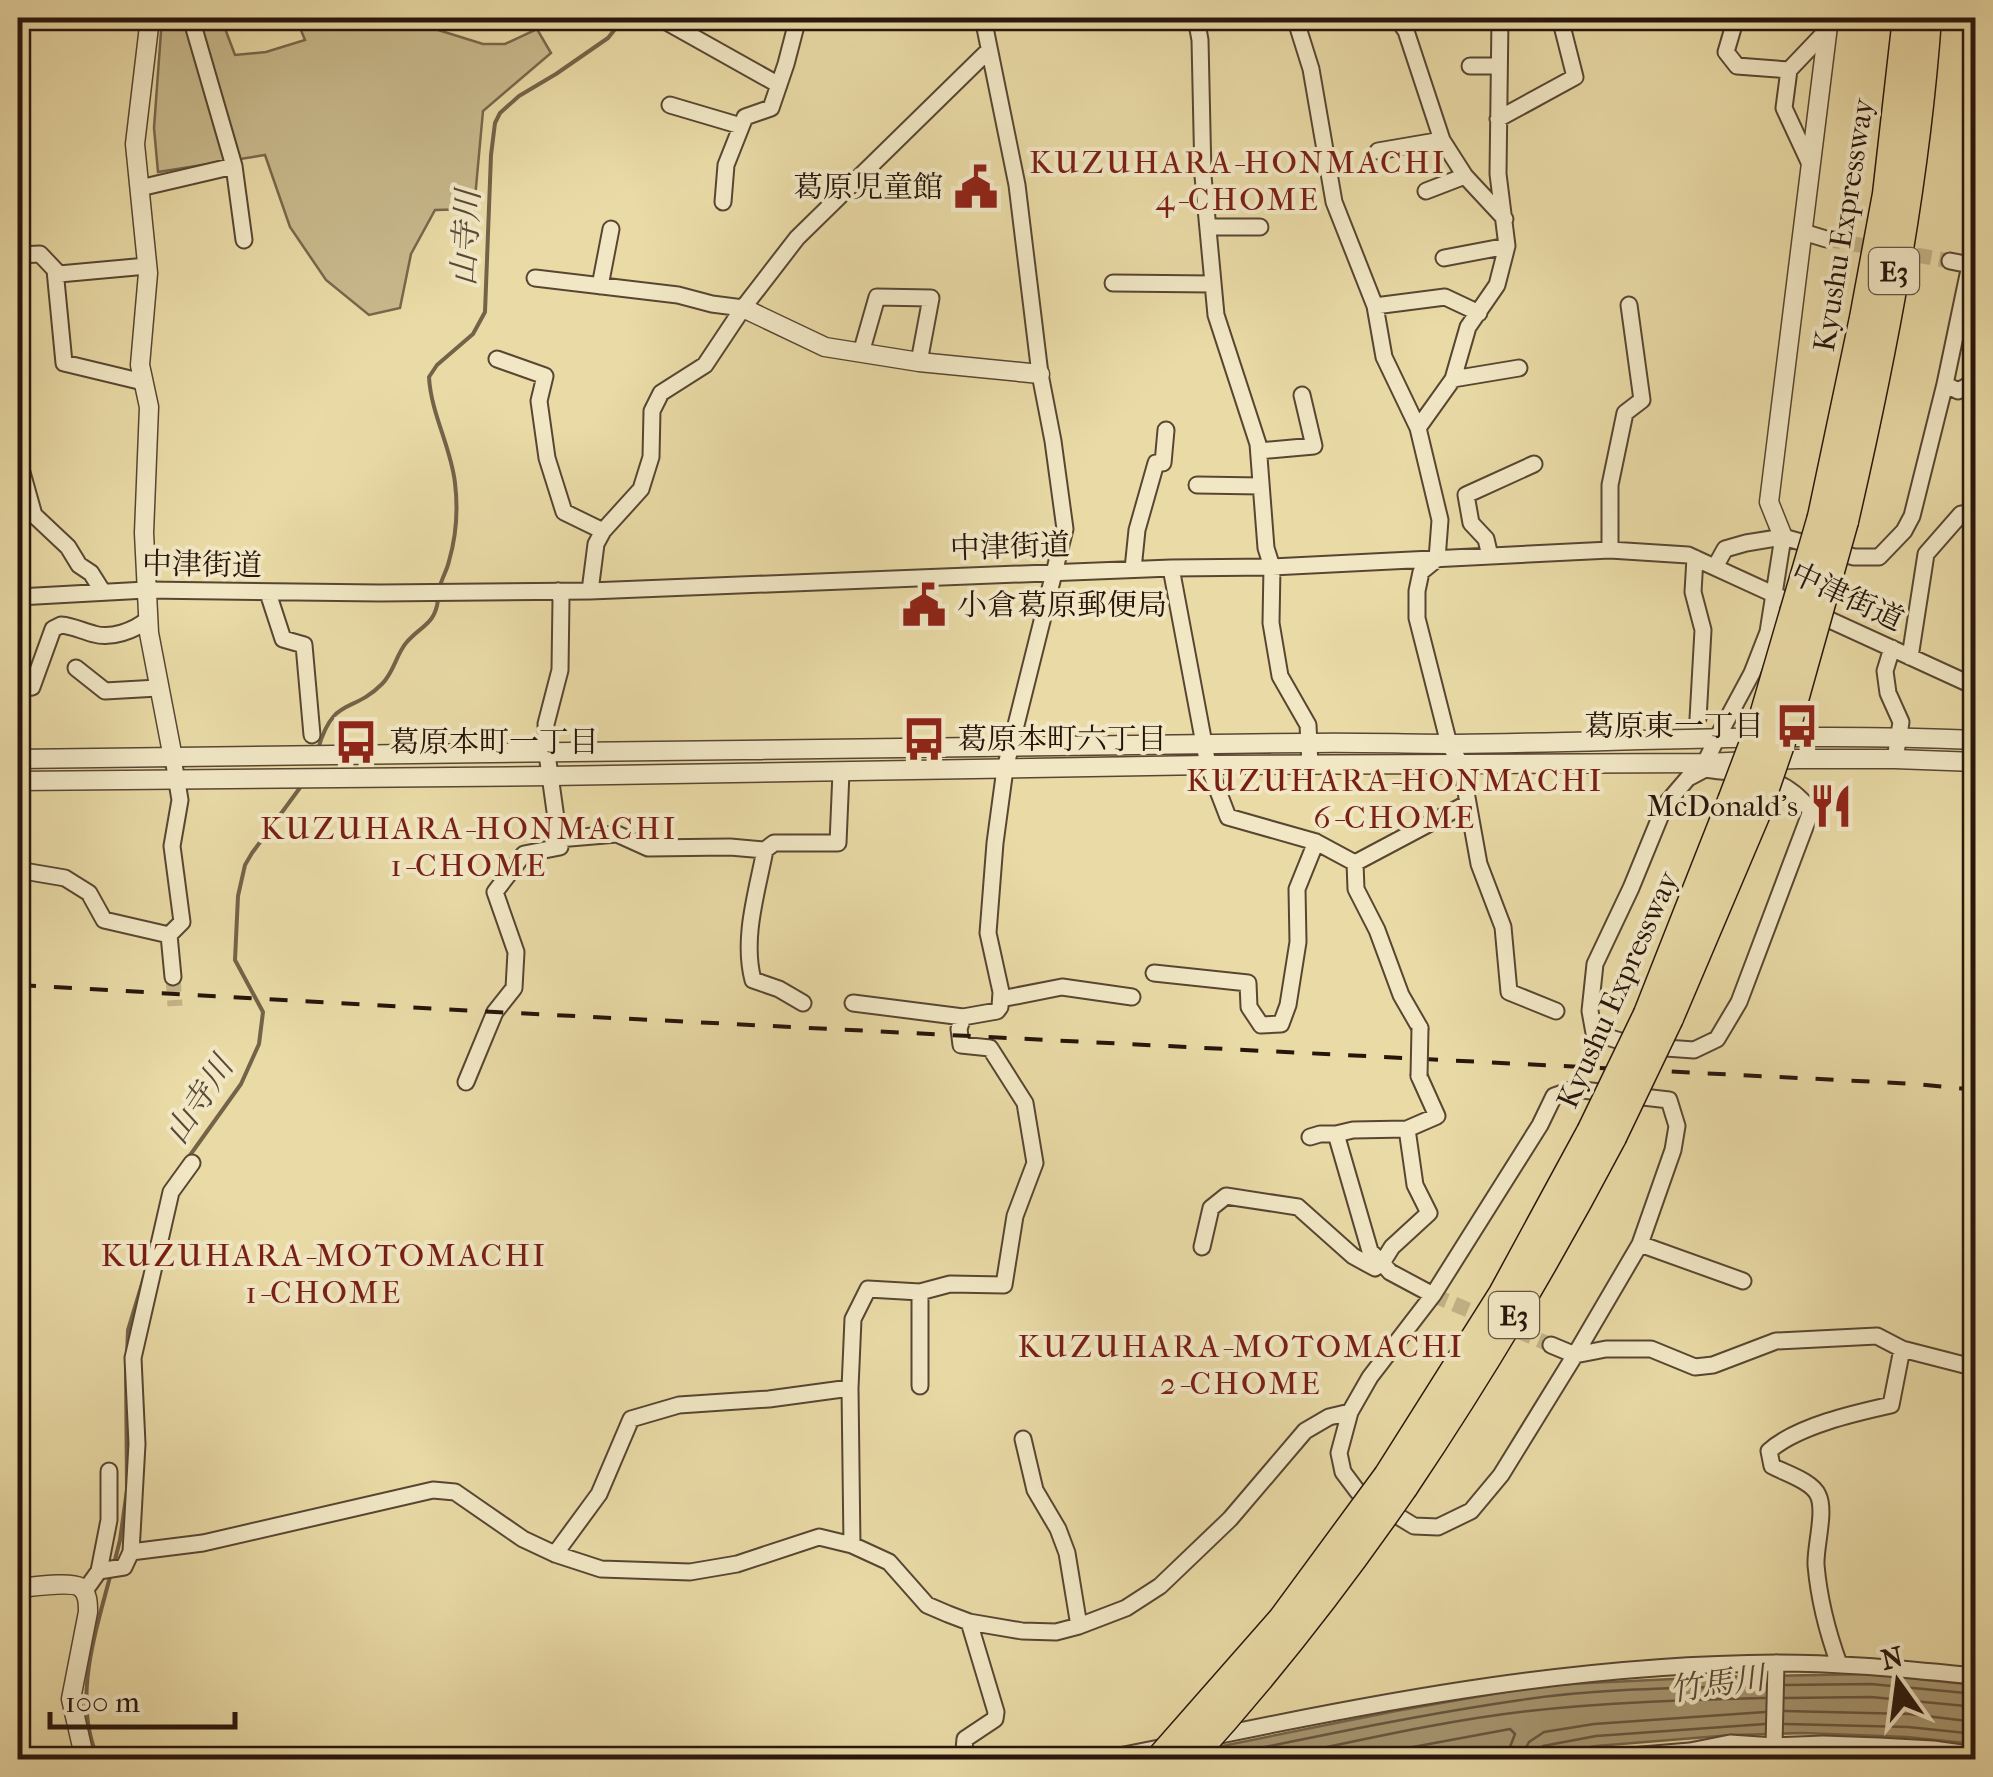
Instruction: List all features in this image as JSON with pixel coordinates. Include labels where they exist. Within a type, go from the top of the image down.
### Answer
[{"type":"highway","name":"Kyushu Expressway","points":[[1188,1760],[1296,1633],[1364,1544],[1503,1294],[1602,1134],[1658,1016],[1745,806],[1788,721],[1833,519],[1856,356],[1886,194],[1906,18]]},
{"type":"highway","name":"Kyushu Expressway","points":[[1833,519],[1863,436],[1907,192],[1927,18]]},
{"type":"highway","name":"Kyushu Expressway","points":[[1159,1760],[1282,1620],[1396,1481]]},
{"type":"street","points":[[150,18],[135,144],[147,266],[140,365],[149,406],[144,533],[148,620],[180,800],[172,846],[182,922],[169,936],[173,977]]},
{"type":"street","points":[[190,18],[234,166],[244,240]]},
{"type":"street","points":[[665,18],[779,86]]},
{"type":"street","points":[[723,202],[726,165],[741,126],[745,117],[771,108],[798,18]]},
{"type":"street","points":[[853,1003],[963,1017],[1000,1007],[988,933],[1005,769],[1065,529],[1054,440],[1040,374],[1017,185],[983,18]]},
{"type":"street","points":[[1196,18],[1200,40],[1203,176],[1216,315],[1258,451],[1266,548],[1272,568],[1271,624],[1280,676],[1308,726],[1310,765]]},
{"type":"street","points":[[1295,18],[1311,68],[1334,202],[1375,306],[1384,357],[1418,428],[1440,520],[1437,559],[1421,572],[1417,618],[1449,744],[1461,764],[1479,864],[1503,927],[1510,992],[1556,1011]]},
{"type":"street","points":[[1398,18],[1442,140],[1465,176],[1505,220]]},
{"type":"street","points":[[1418,428],[1453,380],[1468,326],[1497,284],[1507,246],[1498,174],[1500,18]]},
{"type":"street","points":[[1498,118],[1575,78],[1560,18]]},
{"type":"street","points":[[1736,18],[1726,52],[1736,66],[1789,70]]},
{"type":"street","points":[[1810,164],[1784,108],[1789,70],[1829,22]]},
{"type":"street","points":[[1705,766],[1768,778],[1798,794],[1811,811],[1739,1002],[1717,1039],[1694,1050],[1637,1046],[1594,1033],[1590,1010],[1595,964],[1632,888],[1665,805],[1688,778],[1705,766],[1768,632],[1783,538],[1770,502],[1829,22]]},
{"type":"street","points":[[590,590],[596,544],[642,489],[650,457],[652,411],[662,394],[705,364],[797,238],[989,50]]},
{"type":"street","points":[[1470,66],[1499,66]]},
{"type":"street","points":[[670,105],[741,126]]},
{"type":"street","points":[[1378,151],[1442,140]]},
{"type":"street","points":[[140,188],[234,166]]},
{"type":"street","points":[[1426,190],[1465,176]]},
{"type":"street","points":[[1208,227],[1260,227]]},
{"type":"street","points":[[600,286],[611,229]]},
{"type":"street","points":[[1803,232],[1826,239]]},
{"type":"street","points":[[1444,258],[1507,246]]},
{"type":"street","points":[[18,254],[40,254],[59,274],[147,266]]},
{"type":"street","points":[[1715,567],[1725,549],[1783,538],[1854,557],[1880,557],[1904,532],[1912,516],[1973,264],[1950,261]]},
{"type":"street","points":[[56,270],[64,363],[143,382]]},
{"type":"street","points":[[535,278],[678,295],[743,308],[824,347],[919,362],[1040,374]]},
{"type":"street","points":[[1113,282],[1213,284]]},
{"type":"street","points":[[861,353],[877,297],[931,298],[919,362]]},
{"type":"street","points":[[1375,306],[1445,297],[1480,313]]},
{"type":"street","points":[[1610,550],[1610,485],[1625,412],[1642,400],[1630,305]]},
{"type":"street","points":[[497,359],[545,376],[539,401],[547,458],[564,512],[603,531]]},
{"type":"street","points":[[1453,380],[1519,368]]},
{"type":"street","points":[[1945,384],[1958,391],[1976,381]]},
{"type":"street","points":[[1258,451],[1314,446],[1302,395]]},
{"type":"street","points":[[1133,570],[1137,530],[1156,464],[1162,464],[1166,430]]},
{"type":"street","points":[[18,458],[34,515],[68,546],[103,592]]},
{"type":"street","points":[[1490,556],[1486,539],[1471,523],[1466,495],[1534,464]]},
{"type":"street","points":[[1197,485],[1261,486]]},
{"type":"street","points":[[1910,657],[1926,554],[1961,514],[1976,514]]},
{"type":"street","points":[[1907,526],[1931,548]]},
{"type":"street","name":"中津街道","points":[[18,597],[146,590],[558,591],[1171,568],[1272,568],[1610,550],[1688,555],[1976,687]]},
{"type":"street","points":[[1695,558],[1693,592],[1703,630],[1698,720]]},
{"type":"street","points":[[1171,568],[1208,766],[1228,816],[1316,842],[1356,863]]},
{"type":"street","points":[[466,1082],[496,1012],[514,988],[516,952],[495,892],[524,854],[560,847],[546,724],[560,670],[558,591]]},
{"type":"street","points":[[268,593],[283,639],[304,645],[312,735]]},
{"type":"street","points":[[18,689],[32,686],[53,630],[62,624],[98,636],[140,627],[148,620]]},
{"type":"street","points":[[1892,648],[1885,671],[1888,693],[1901,722],[1895,759]]},
{"type":"street","points":[[76,668],[105,692],[158,688]]},
{"type":"street","points":[[18,759],[1449,744],[1804,736],[1976,740]]},
{"type":"street","points":[[18,781],[1310,765],[1705,766],[1798,759],[1976,762]]},
{"type":"street","points":[[803,1003],[780,989],[752,980],[748,963],[751,922],[765,850],[774,843],[838,843],[842,772]]},
{"type":"street","points":[[1356,863],[1468,803]]},
{"type":"street","points":[[558,839],[618,834],[648,848],[765,850]]},
{"type":"street","points":[[1154,973],[1248,983],[1250,1007],[1260,1026],[1281,1024],[1298,942],[1297,889],[1316,842]]},
{"type":"street","points":[[1310,1137],[1353,1130],[1408,1130],[1437,1116],[1418,1076],[1420,1028],[1401,995],[1378,930],[1356,889],[1356,863]]},
{"type":"street","points":[[18,870],[66,878],[89,893],[104,920],[169,936]]},
{"type":"street","points":[[1001,998],[1062,987],[1132,997]]},
{"type":"street","points":[[852,1545],[853,1319],[868,1288],[920,1292],[950,1284],[1004,1285],[1015,1216],[1036,1163],[1025,1102],[990,1048],[961,1045],[959,1029],[963,1017]]},
{"type":"street","points":[[1574,1089],[1669,1100],[1677,1126],[1673,1150],[1640,1244],[1502,1475],[1470,1511],[1438,1527],[1414,1526],[1358,1492],[1343,1472],[1338,1453],[1350,1412],[1370,1377],[1433,1294],[1540,1125],[1554,1096],[1574,1089]]},
{"type":"street","points":[[1202,1248],[1212,1208],[1226,1196],[1298,1207],[1353,1256],[1375,1268],[1429,1213],[1415,1185],[1408,1130]]},
{"type":"street","points":[[1336,1134],[1370,1251],[1390,1272],[1433,1294]]},
{"type":"street","points":[[99,1571],[124,1566],[132,1552],[137,1444],[134,1358],[171,1192],[192,1163]]},
{"type":"street","points":[[1640,1244],[1743,1281]]},
{"type":"street","points":[[920,1292],[920,1386]]},
{"type":"street","points":[[1551,1345],[1575,1355],[1606,1349],[1651,1349],[1695,1367],[1714,1365],[1776,1341],[1877,1336],[1902,1349],[1976,1368]]},
{"type":"street","points":[[1839,1664],[1825,1625],[1816,1562],[1818,1495],[1810,1486],[1772,1466],[1769,1451],[1790,1436],[1891,1405],[1902,1349]]},
{"type":"street","points":[[555,1554],[599,1494],[631,1419],[679,1405],[850,1388]]},
{"type":"street","points":[[132,1552],[203,1544],[433,1490],[455,1492],[522,1539],[601,1569],[690,1572],[737,1564],[819,1537],[852,1545],[889,1562],[927,1605],[968,1622],[1056,1632],[1126,1608],[1160,1586],[1230,1520],[1304,1432],[1329,1417],[1350,1412]]},
{"type":"street","points":[[1023,1439],[1035,1490],[1058,1528],[1066,1553],[1079,1626]]},
{"type":"street","points":[[84,1592],[99,1571],[108,1520],[109,1470]]},
{"type":"street","points":[[18,1588],[74,1585],[88,1601],[71,1699],[84,1758],[64,1760]]},
{"type":"street","points":[[964,1760],[965,1739],[995,1719],[996,1712],[968,1622]]},
{"type":"street","points":[[1774,1746],[1776,1663]]},
{"type":"street","points":[[1099,1760],[1538,1678],[1616,1670],[1839,1664],[1976,1676]]},
{"type":"street","points":[[1582,1760],[1690,1756],[1730,1743],[1824,1744],[1899,1753],[1976,1755]]},
{"type":"shaded area","points":[[162,18],[221,18],[235,55],[266,52],[305,40],[296,18],[357,18],[386,27],[419,24],[483,44],[505,44],[537,29],[551,53],[483,111],[474,209],[435,210],[411,254],[400,308],[369,315],[326,280],[290,227],[265,155],[158,172],[154,128]]},
{"type":"water","name":"竹馬川","points":[[1871,1674],[1975,1685],[1975,1744],[1803,1733],[1596,1746],[1520,1760],[1152,1760],[1521,1689],[1714,1677]]},
{"type":"waterway","name":"山寺川","points":[[439,590],[453,542],[456,493],[429,377],[473,334],[485,312],[495,123],[519,96],[608,38],[624,18]]},
{"type":"waterway","name":"山寺川","points":[[318,749],[330,720],[386,679],[406,643],[434,615],[438,600]]},
{"type":"waterway","name":"山寺川","points":[[188,1158],[241,1084],[259,1044],[263,1012],[235,960],[238,896],[245,865],[302,785]]},
{"type":"waterway","name":"山寺川","points":[[127,1355],[128,1330],[144,1277]]},
{"type":"waterway","name":"山寺川","points":[[114,1564],[127,1490],[126,1365]]},
{"type":"waterway","name":"山寺川","points":[[99,1760],[91,1738],[87,1691],[93,1642],[111,1573]]},
{"type":"tunnel","points":[[1826,239],[1950,261]]},
{"type":"tunnel","points":[[173,977],[175,1006]]},
{"type":"tunnel","points":[[1433,1295],[1551,1345]]},
{"type":"railway","points":[[18,985],[1976,1090]]},
{"type":"place","name":"葛原児童館","points":[[976,187]]},
{"type":"place","name":"小倉葛原郵便局","points":[[924,605]]},
{"type":"place","name":"葛原東一丁目","points":[[1797,726]]},
{"type":"place","name":"葛原本町六丁目","points":[[924,739]]},
{"type":"place","name":"葛原本町一丁目","points":[[356,742]]},
{"type":"place","name":"McDonald's","points":[[1831,806]]},
{"type":"district","name":"KUZUHARA-HONMACHI 4-CHOME","points":[[1238,180]]},
{"type":"district","name":"KUZUHARA-HONMACHI 6-CHOME","points":[[1395,798]]},
{"type":"district","name":"KUZUHARA-HONMACHI 1-CHOME","points":[[469,846]]},
{"type":"district","name":"KUZUHARA-MOTOMACHI 1-CHOME","points":[[324,1274]]},
{"type":"district","name":"KUZUHARA-MOTOMACHI 2-CHOME","points":[[1241,1364]]}]
